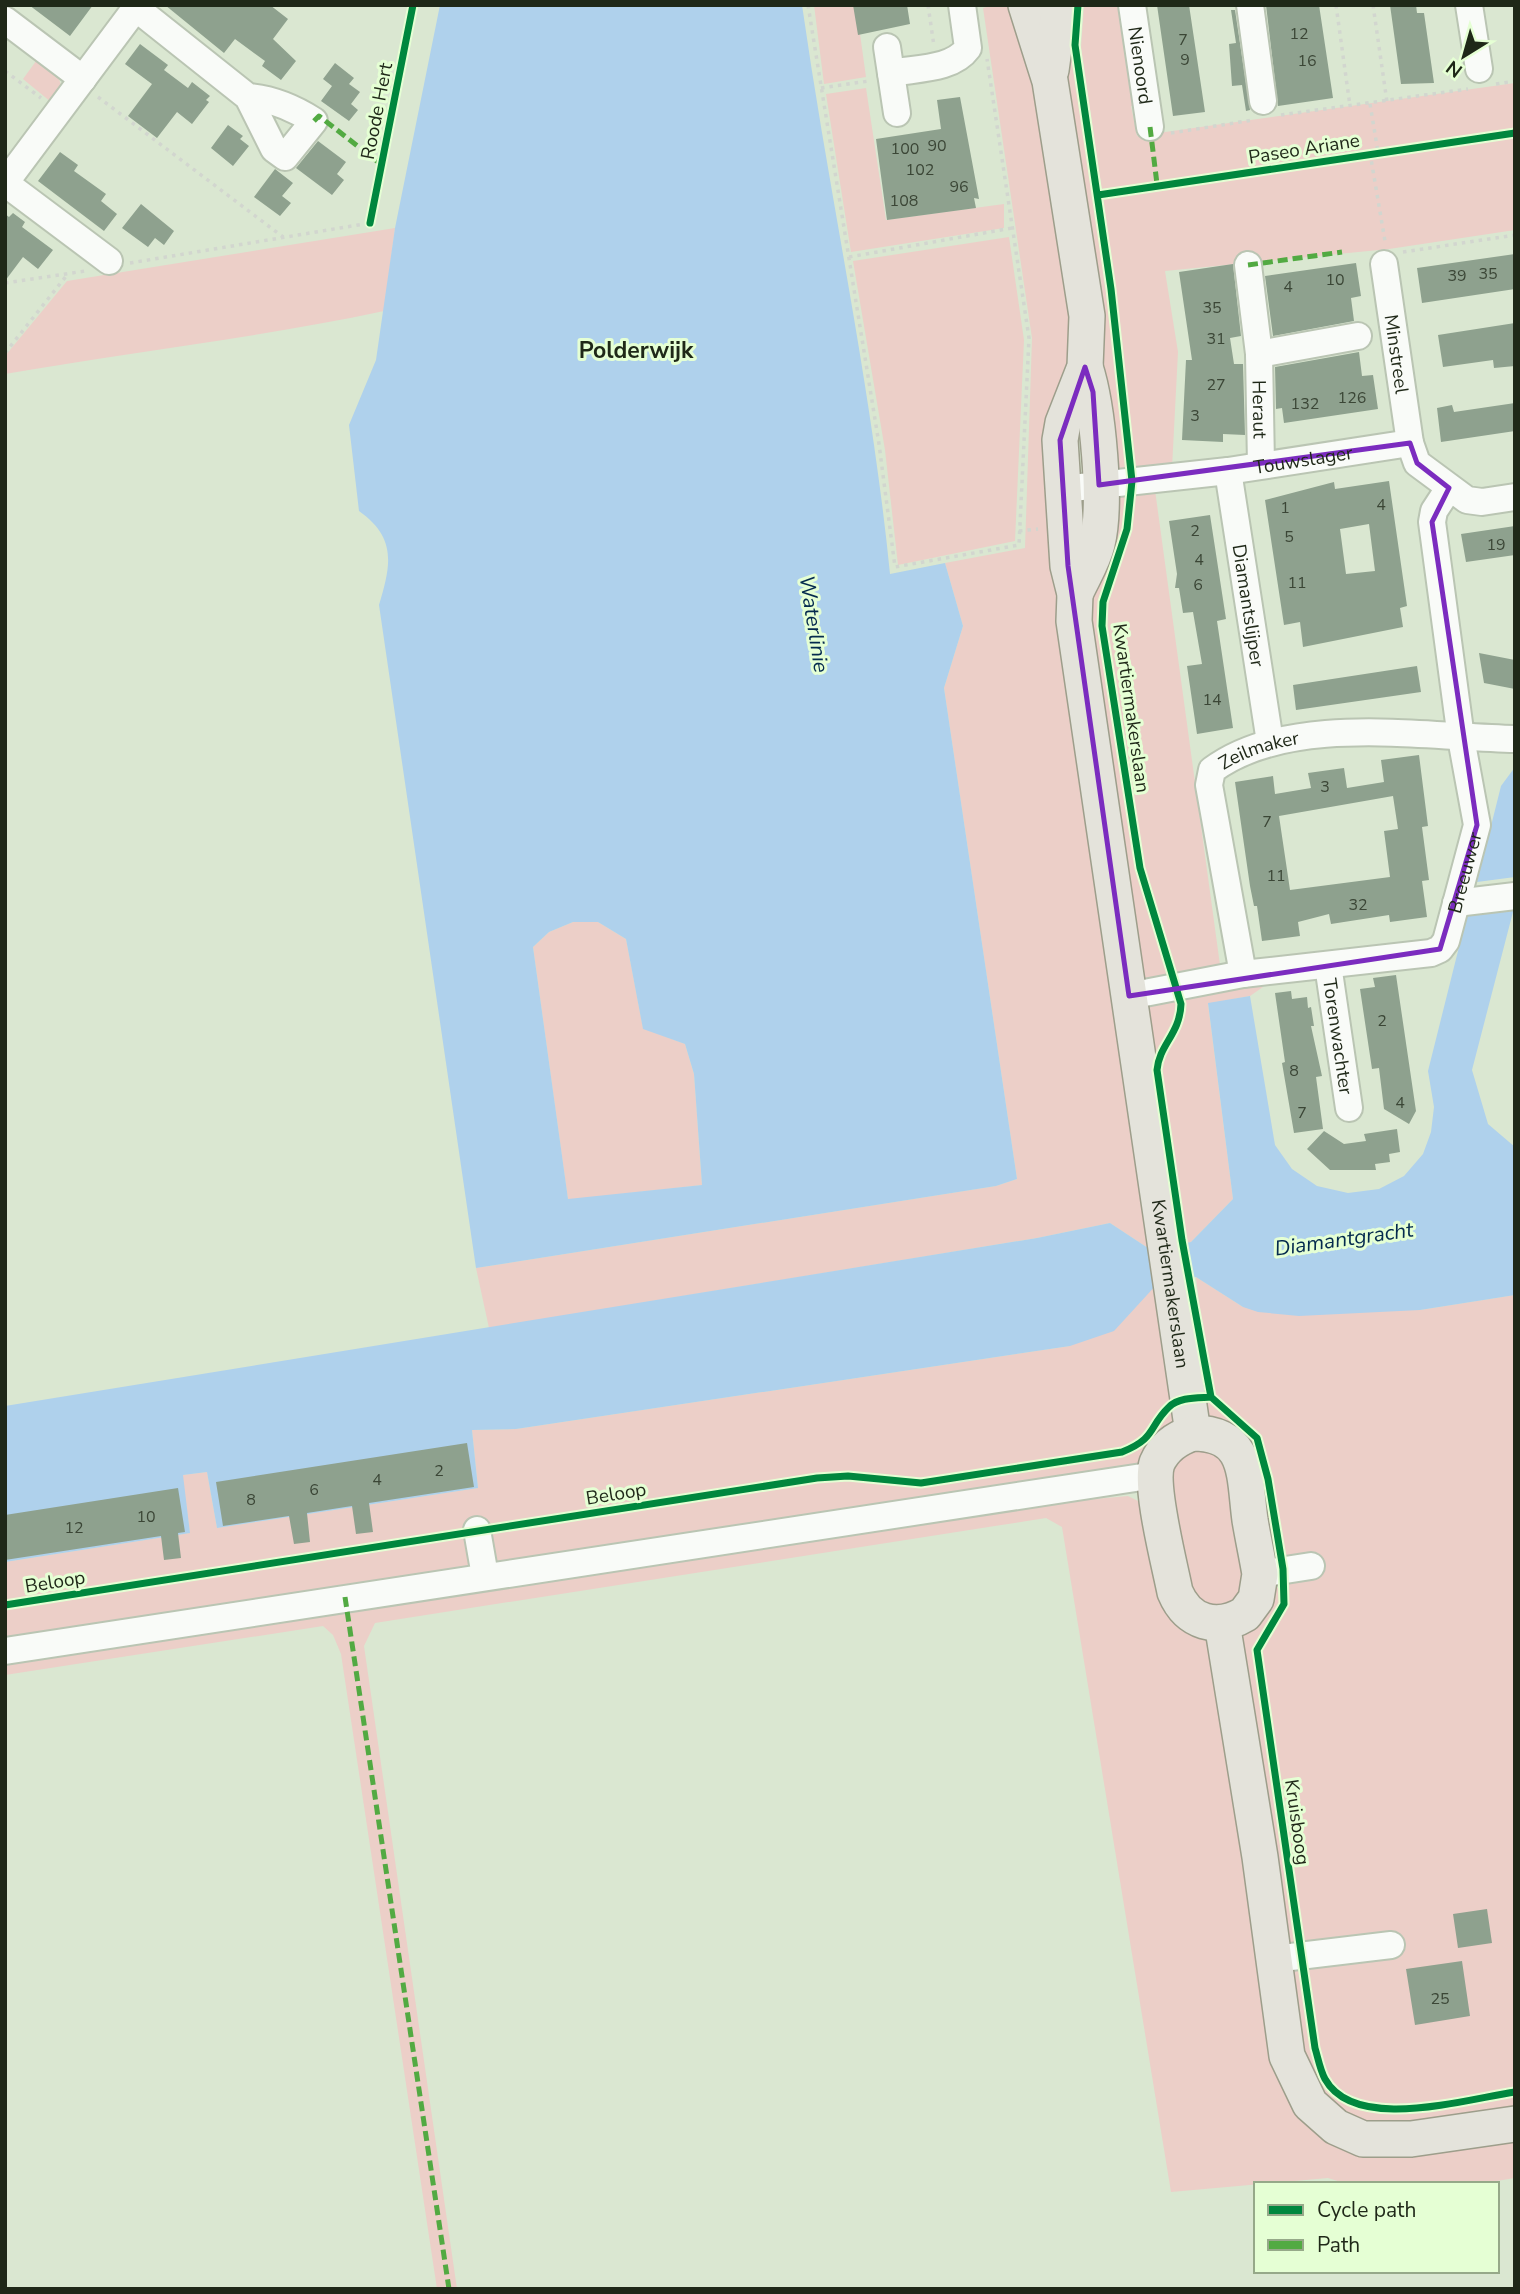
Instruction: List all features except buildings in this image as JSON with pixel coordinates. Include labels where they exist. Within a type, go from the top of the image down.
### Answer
[{"type":"main road","name":"Kwartiermakerslaan","points":[[1026,5],[1050,81],[1087,316],[1085,367],[1061,431],[1068,566],[1075,594],[1074,621],[1193,1433]]},
{"type":"main road","name":"Kwartiermakerslaan","points":[[1050,81],[1060,5]]},
{"type":"main road","name":"Kwartiermakerslaan","points":[[1075,594],[1096,546],[1101,520],[1093,392],[1085,367]]},
{"type":"main road","points":[[1193,1433],[1220,1437],[1238,1453],[1243,1464],[1260,1574],[1259,1590],[1251,1607],[1235,1620],[1222,1623],[1198,1620],[1180,1605],[1175,1592],[1155,1475],[1164,1451],[1180,1437],[1193,1433]]},
{"type":"main road","points":[[1222,1623],[1287,2056],[1310,2104],[1336,2127],[1363,2138],[1411,2139],[1515,2124]]},
{"type":"street","points":[[897,113],[890,66],[952,62],[968,48],[962,5]]},
{"type":"street","name":"Nienoord","points":[[1132,5],[1159,125]]},
{"type":"street","points":[[1250,5],[1269,112]]},
{"type":"street","points":[[1469,5],[1482,81]]},
{"type":"street","points":[[108,265],[5,183],[137,7],[248,97]]},
{"type":"street","points":[[5,20],[81,81]]},
{"type":"street","name":"Minstreel","points":[[1385,260],[1410,443]]},
{"type":"street","name":"Heraut","points":[[1248,265],[1259,354],[1261,465]]},
{"type":"street","name":"Heraut","points":[[1259,354],[1358,336]]},
{"type":"street","points":[[1410,443],[1417,463],[1449,488],[1474,502],[1515,497]]},
{"type":"street","name":"Touwslager","points":[[1063,489],[1228,471],[1410,443]]},
{"type":"street","name":"Diamantslijper","points":[[1228,471],[1270,742]]},
{"type":"street","name":"Breeuwer","points":[[1129,996],[1242,974],[1440,949],[1446,941],[1477,825],[1461,738],[1432,522],[1434,511],[1449,488]]},
{"type":"street","name":"Zeilmaker","points":[[1242,974],[1209,785],[1212,771],[1224,762],[1270,742],[1367,731],[1515,739]]},
{"type":"street","points":[[1455,903],[1515,896]]},
{"type":"street","name":"Torenwachter","points":[[1328,965],[1349,1108]]},
{"type":"street","points":[[5,1651],[1155,1475]]},
{"type":"street","points":[[477,1530],[485,1576]]},
{"type":"street","points":[[1260,1574],[1311,1566]]},
{"type":"street","points":[[1274,1959],[1391,1945]]},
{"type":"path","points":[[808,5],[894,567],[1019,545],[1029,338],[986,58]]},
{"type":"path","points":[[928,5],[936,65]]},
{"type":"path","points":[[1336,5],[1350,106]]},
{"type":"path","points":[[1373,5],[1387,102]]},
{"type":"path","points":[[821,89],[890,66]]},
{"type":"path","points":[[5,71],[59,112]]},
{"type":"path","points":[[81,81],[283,237]]},
{"type":"path","points":[[1159,125],[1170,133],[1269,112],[1387,102],[1482,81],[1515,81]]},
{"type":"path","points":[[1370,104],[1385,260],[1515,235]]},
{"type":"path","points":[[5,283],[370,223],[372,211]]},
{"type":"path","points":[[848,257],[1012,228]]},
{"type":"path","points":[[5,353],[68,274]]},
{"type":"highlighted area","points":[[1085,367],[1093,392],[1099,485],[1410,443],[1417,463],[1449,488],[1432,522],[1477,825],[1440,949],[1129,996],[1068,566],[1060,440]]},
{"type":"shaded area","points":[[814,5],[856,5],[866,77],[824,84]]},
{"type":"shaded area","points":[[994,5],[1022,6],[1075,314],[1076,370],[1053,434],[1151,1250],[1110,1223],[1037,1238],[489,1328],[476,1268],[996,1186],[1017,1179],[944,688],[963,626],[945,563],[1025,548],[1032,338],[983,8]]},
{"type":"shaded area","points":[[1084,5],[1121,5],[1137,106],[1131,106],[1137,136],[1515,83],[1515,230],[1389,249],[1165,271],[1178,352],[1172,468],[1121,471],[1103,454],[1061,75],[1070,38],[1105,262],[1112,261],[1081,47]]},
{"type":"shaded area","points":[[39,57],[62,75],[59,79],[62,88],[51,102],[23,79]]},
{"type":"shaded area","points":[[866,88],[886,220],[1004,204],[1004,228],[851,252],[826,94]]},
{"type":"shaded area","points":[[395,228],[384,311],[289,329],[5,374],[5,356],[67,281]]},
{"type":"shaded area","points":[[1009,237],[1024,340],[1015,541],[898,565],[885,450],[853,261]]},
{"type":"shaded area","points":[[1155,490],[1220,965],[1140,984],[1086,620],[1119,492]]},
{"type":"shaded area","points":[[573,922],[598,922],[626,939],[643,1028],[685,1044],[694,1074],[702,1185],[568,1200],[533,947],[549,932]]},
{"type":"shaded area","points":[[1239,985],[1263,987],[1250,996],[1208,1004],[1233,1199],[1191,1242],[1177,1245],[1146,1010],[1153,1003]]},
{"type":"shaded area","points":[[1196,1277],[1243,1307],[1420,1310],[1515,1295],[1515,2116],[1384,2134],[1310,2093],[1238,1638],[1272,1590],[1279,1587],[1274,1552],[1204,1410],[1202,1329]]},
{"type":"shaded area","points":[[1158,1283],[1175,1423],[1142,1461],[1135,1465],[5,1643],[5,1562],[190,1533],[182,1475],[207,1472],[217,1528],[478,1488],[472,1430],[516,1429],[1070,1346]]},
{"type":"shaded area","points":[[1189,1448],[1222,1455],[1250,1566],[1241,1594],[1222,1609],[1194,1600],[1169,1483],[1171,1466]]},
{"type":"shaded area","points":[[1128,1496],[1144,1504],[1208,1643],[1284,2059],[1334,2132],[1515,2129],[1515,2178],[1490,2182],[1341,2182],[1328,2178],[1254,2182],[1254,2185],[1171,2192],[1062,1527],[1046,1518],[375,1623],[364,1646],[457,2289],[437,2289],[341,1654],[333,1635],[323,1626],[5,1675],[5,1658],[1062,1502]]},
{"type":"water","name":"Waterlinie","points":[[440,5],[802,5],[872,431],[890,574],[945,563],[963,626],[944,688],[1017,1179],[996,1186],[476,1268],[379,605],[386,577],[388,553],[380,531],[359,511],[349,425],[376,360],[395,228]],"holes":[[[573,922],[598,922],[626,939],[643,1029],[685,1044],[694,1074],[702,1185],[568,1199],[533,947],[549,932]]]},
{"type":"water","points":[[1515,767],[1515,877],[1477,882],[1501,786]]},
{"type":"water","name":"Diamantgracht","points":[[1514,908],[1472,1070],[1488,1124],[1515,1147],[1515,1295],[1420,1310],[1299,1316],[1258,1312],[1243,1307],[1196,1277],[1158,1283],[1114,1331],[1070,1346],[516,1429],[472,1430],[478,1488],[217,1528],[207,1472],[183,1475],[190,1533],[5,1562],[5,1406],[1037,1238],[1110,1223],[1151,1250],[1191,1242],[1233,1199],[1208,1003],[1250,996],[1275,1145],[1292,1169],[1317,1186],[1348,1193],[1379,1189],[1404,1176],[1423,1154],[1431,1132],[1434,1107],[1428,1071],[1467,915]]},
{"type":"marked path","points":[[314,121],[319,116],[382,165]]},
{"type":"marked path","points":[[1150,127],[1157,184]]},
{"type":"marked path","points":[[1248,265],[1342,252]]},
{"type":"marked path","points":[[345,1597],[449,2289]]},
{"type":"cycle path","name":"Roode Hert","points":[[370,223],[413,5]]},
{"type":"cycle path","points":[[1078,5],[1075,45],[1111,289],[1132,481],[1127,529],[1103,602],[1102,626],[1140,868],[1181,1004],[1177,1023],[1161,1053],[1157,1070],[1182,1240],[1211,1397]]},
{"type":"cycle path","name":"Paseo Ariane","points":[[1098,195],[1515,133]]},
{"type":"cycle path","name":"Kruisboog","points":[[1211,1397],[1257,1438],[1268,1479],[1283,1569],[1284,1604],[1257,1650],[1315,2048],[1323,2075],[1340,2095],[1360,2105],[1385,2109],[1441,2105],[1515,2092]]},
{"type":"cycle path","name":"Beloop","points":[[5,1605],[817,1478],[848,1476],[921,1483],[1122,1452],[1147,1437],[1162,1414],[1173,1404],[1188,1399],[1211,1397]]},
{"type":"district","name":"Polderwijk","points":[[636,350]]}]
